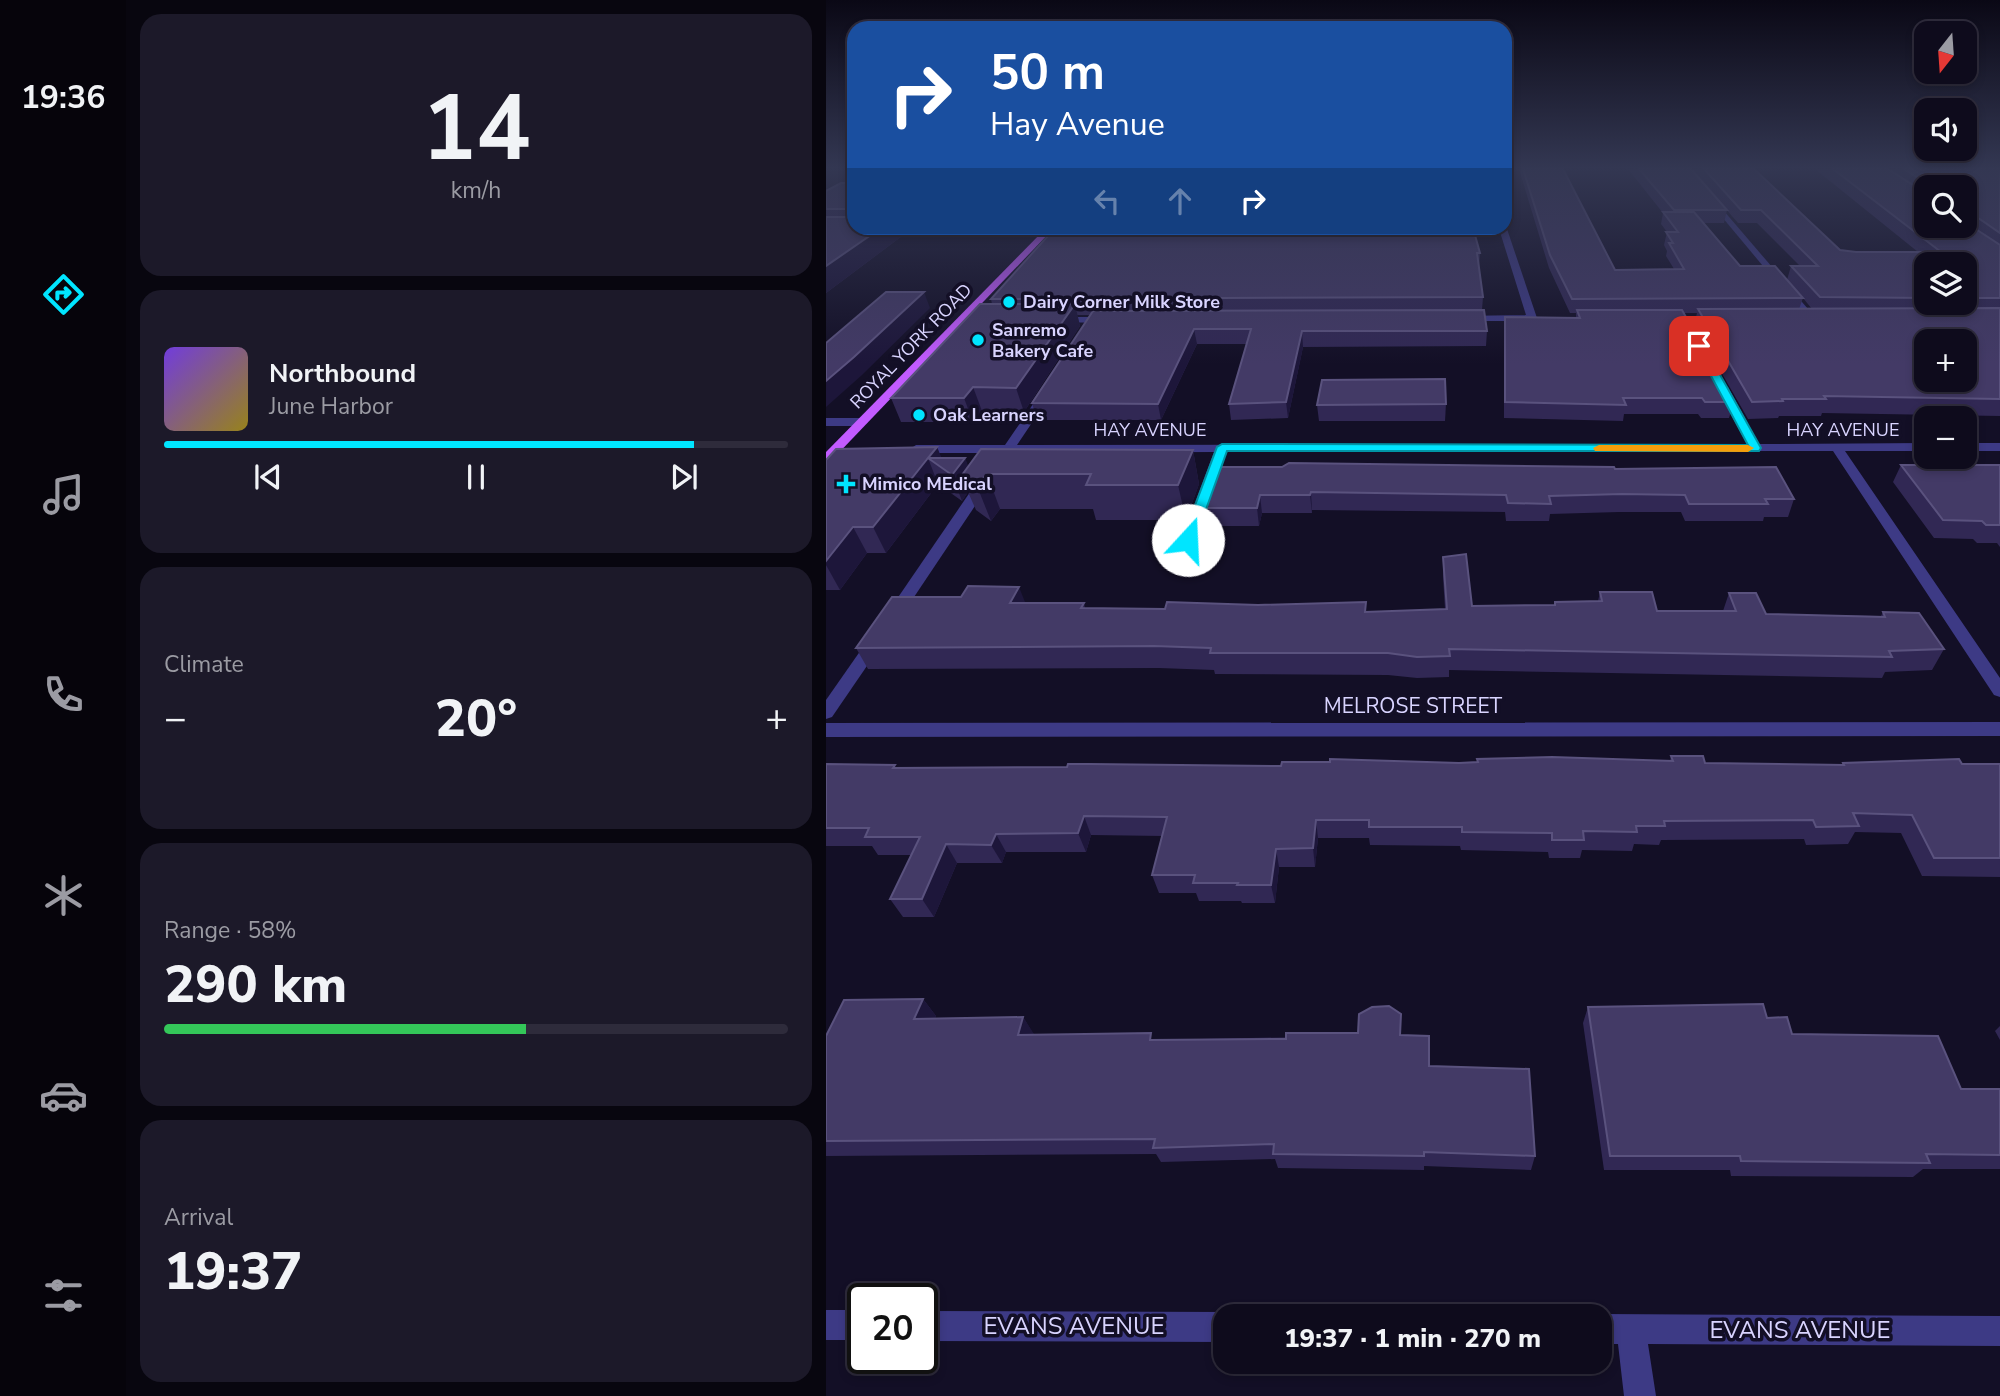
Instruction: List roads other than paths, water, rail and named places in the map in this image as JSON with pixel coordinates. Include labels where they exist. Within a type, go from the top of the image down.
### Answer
[{"type":"main road","name":"ROYAL YORK ROAD","points":[[826,459],[1043,235]]},
{"type":"street","points":[[1740,234],[1811,318]]},
{"type":"street","points":[[1505,235],[1532,318]]},
{"type":"street","points":[[1449,318],[1545,318]]},
{"type":"street","points":[[1798,318],[1824,318]]},
{"type":"street","points":[[1656,319],[1732,319]]},
{"type":"street","points":[[1684,319],[1694,337]]},
{"type":"street","points":[[960,320],[973,320]]},
{"type":"street","points":[[1040,320],[1119,320]]},
{"type":"street","points":[[1082,336],[1092,320]]},
{"type":"street","points":[[1714,373],[1755,448]]},
{"type":"street","points":[[826,713],[1054,382]]},
{"type":"street","points":[[826,422],[862,422]]},
{"type":"street","points":[[1188,540],[1222,447]]},
{"type":"street","points":[[1837,447],[2000,691]]},
{"type":"street","name":"HAY AVENUE","points":[[906,449],[1914,447]]},
{"type":"street","points":[[1977,447],[2000,447]]},
{"type":"street","points":[[836,449],[858,449]]},
{"type":"street","name":"MELROSE STREET","points":[[826,730],[2000,729]]},
{"type":"street","points":[[826,1325],[847,1325]]},
{"type":"street","name":"EVANS AVENUE","points":[[938,1326],[1213,1327]]},
{"type":"street","name":"EVANS AVENUE","points":[[1612,1329],[2000,1331]]},
{"type":"street","points":[[1631,1329],[1640,1396]]},
{"type":"place","name":"Dairy Corner Milk Store","points":[[1009,302]]},
{"type":"place","name":"Sanremo Bakery Cafe","points":[[978,340]]},
{"type":"place","name":"Oak Learners","points":[[919,415]]},
{"type":"place","name":"Mimico MEdical","points":[[846,484]]}]
